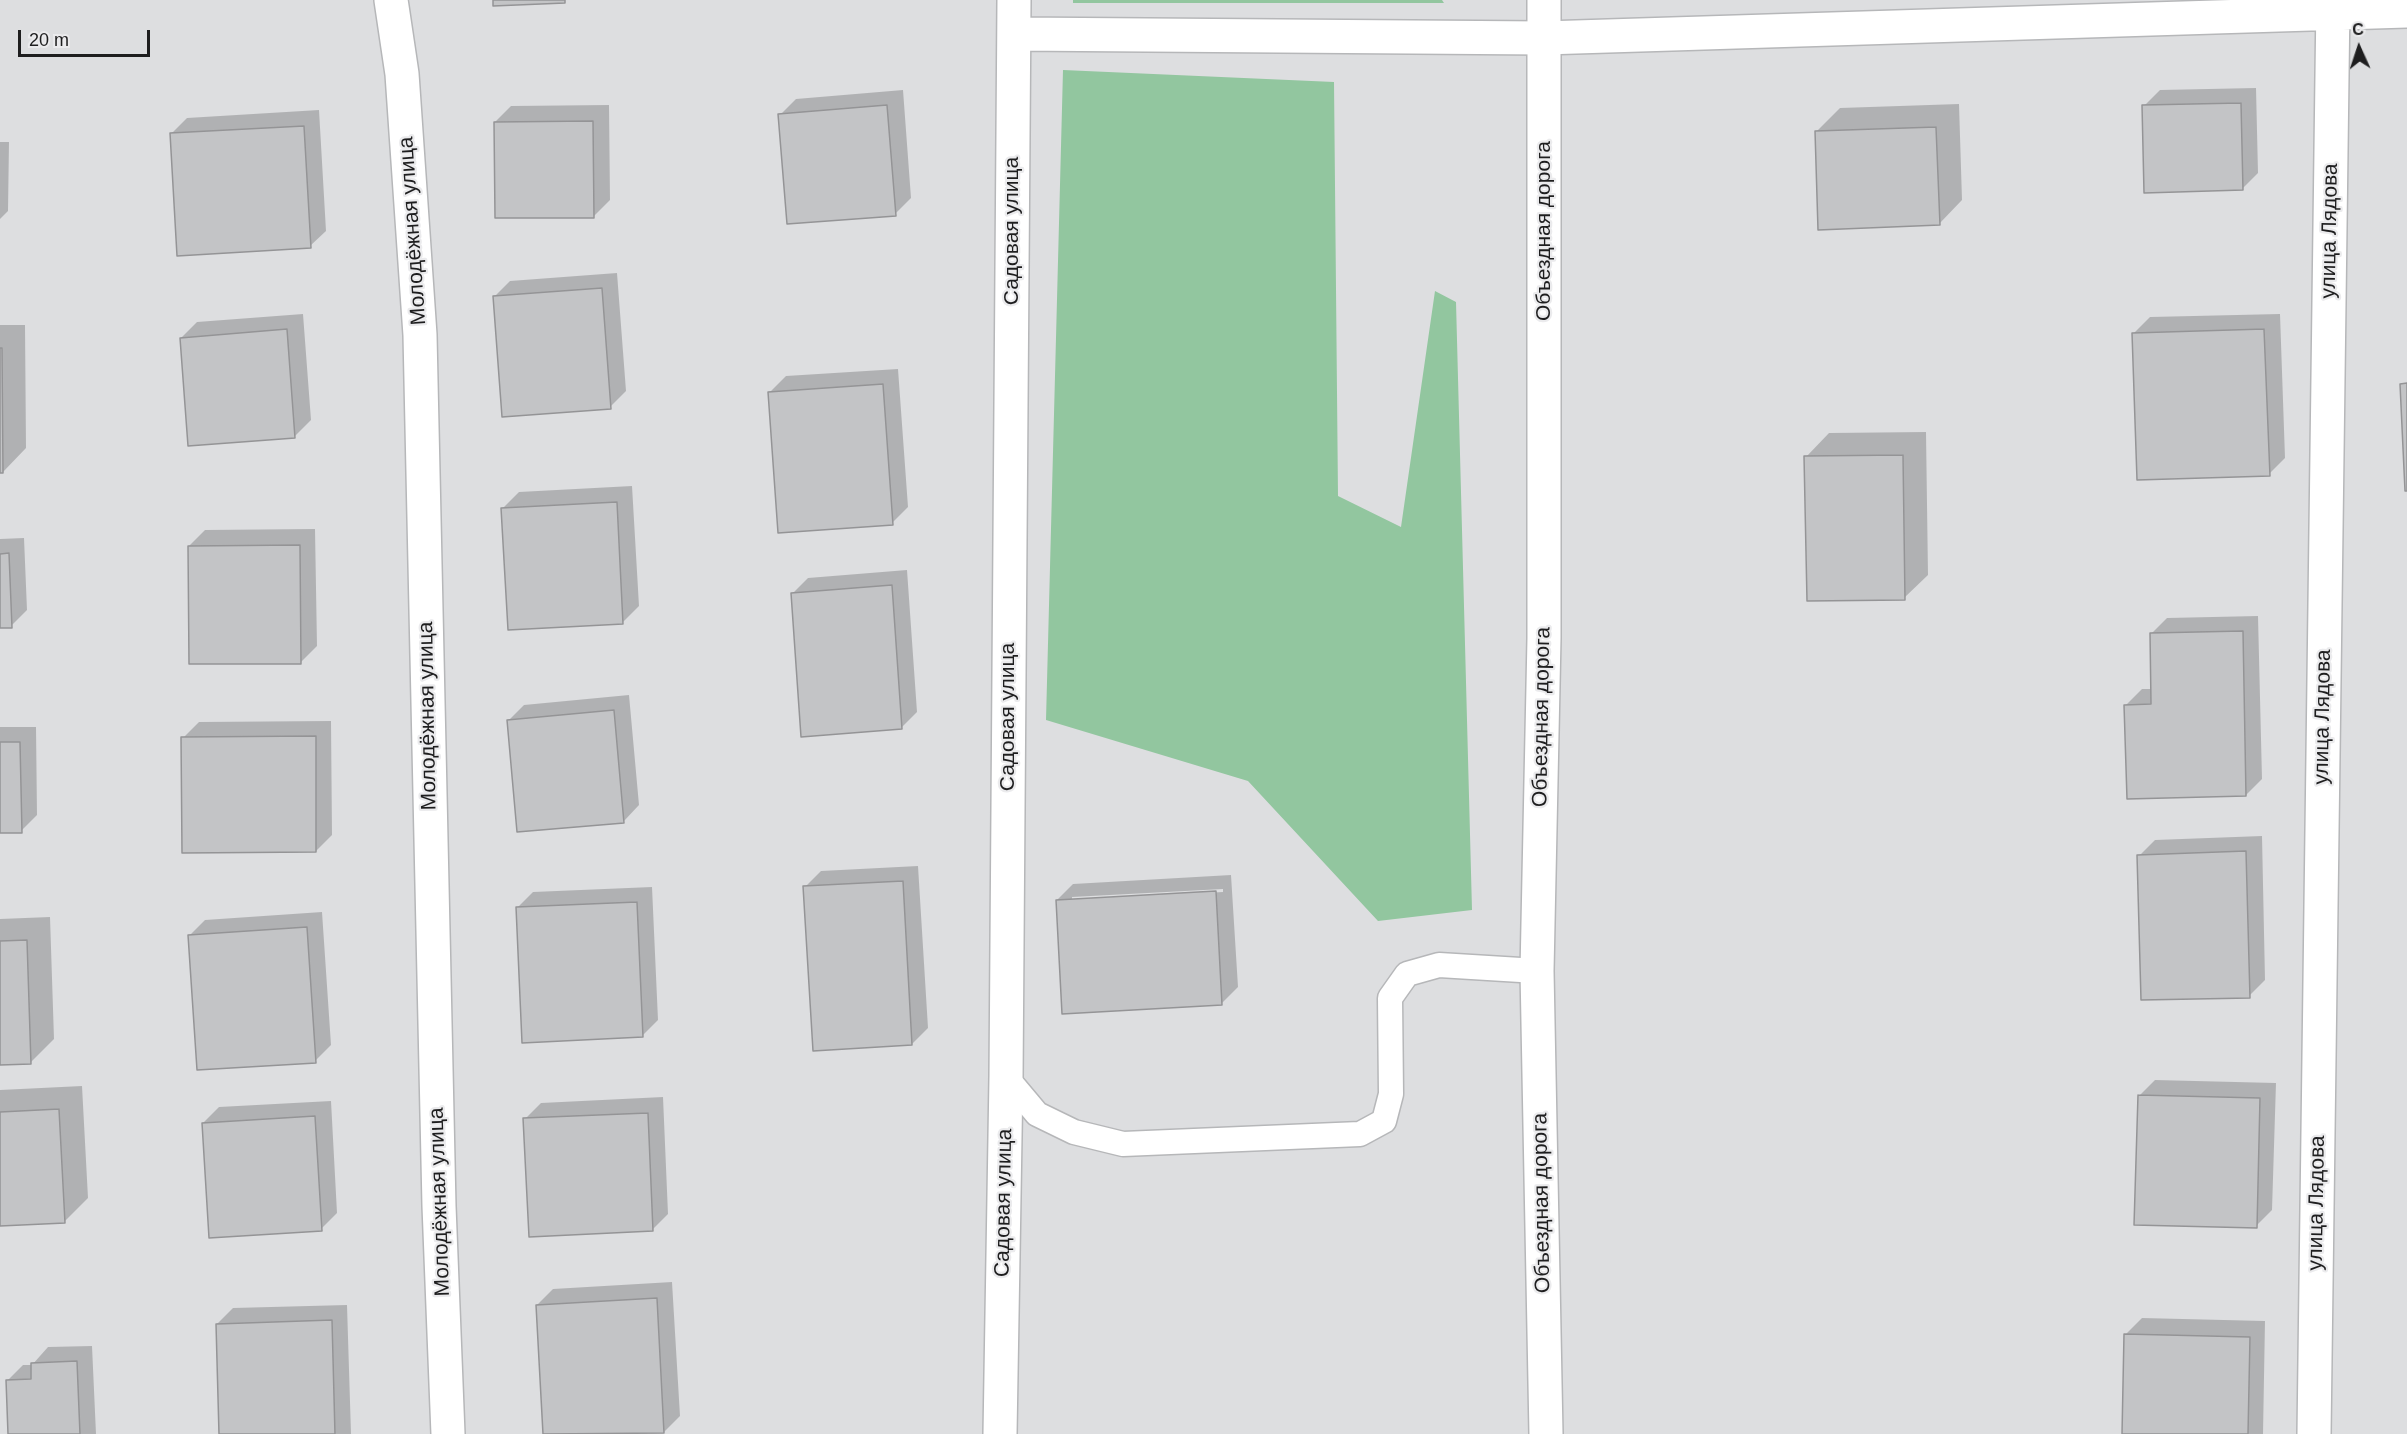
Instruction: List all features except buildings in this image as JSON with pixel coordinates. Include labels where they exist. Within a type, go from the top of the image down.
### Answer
[{"type":"street","name":"Молодёжная улица","points":[[392,0],[402,74],[420,335],[439,1206],[448,1434]]},
{"type":"street","name":"Садовая улица","points":[[1000,1434],[1006,1077],[1014,0]]},
{"type":"street","name":"Объездная дорога","points":[[1544,0],[1544,639],[1537,971],[1546,1434]]},
{"type":"street","points":[[1015,34],[1544,38],[2333,6],[2407,10]]},
{"type":"street","name":"улица Лядова","points":[[2314,1434],[2333,6]]},
{"type":"lane","points":[[1006,1077],[1037,1114],[1074,1132],[1123,1144],[1360,1134],[1384,1121],[1391,1094],[1390,998],[1407,974],[1439,965],[1537,971]]},
{"type":"green space","points":[[1073,0],[1442,0],[1444,3],[1073,3]]},
{"type":"green space","points":[[1063,70],[1334,82],[1338,496],[1401,527],[1435,291],[1456,302],[1472,910],[1378,921],[1248,781],[1046,720]]}]
